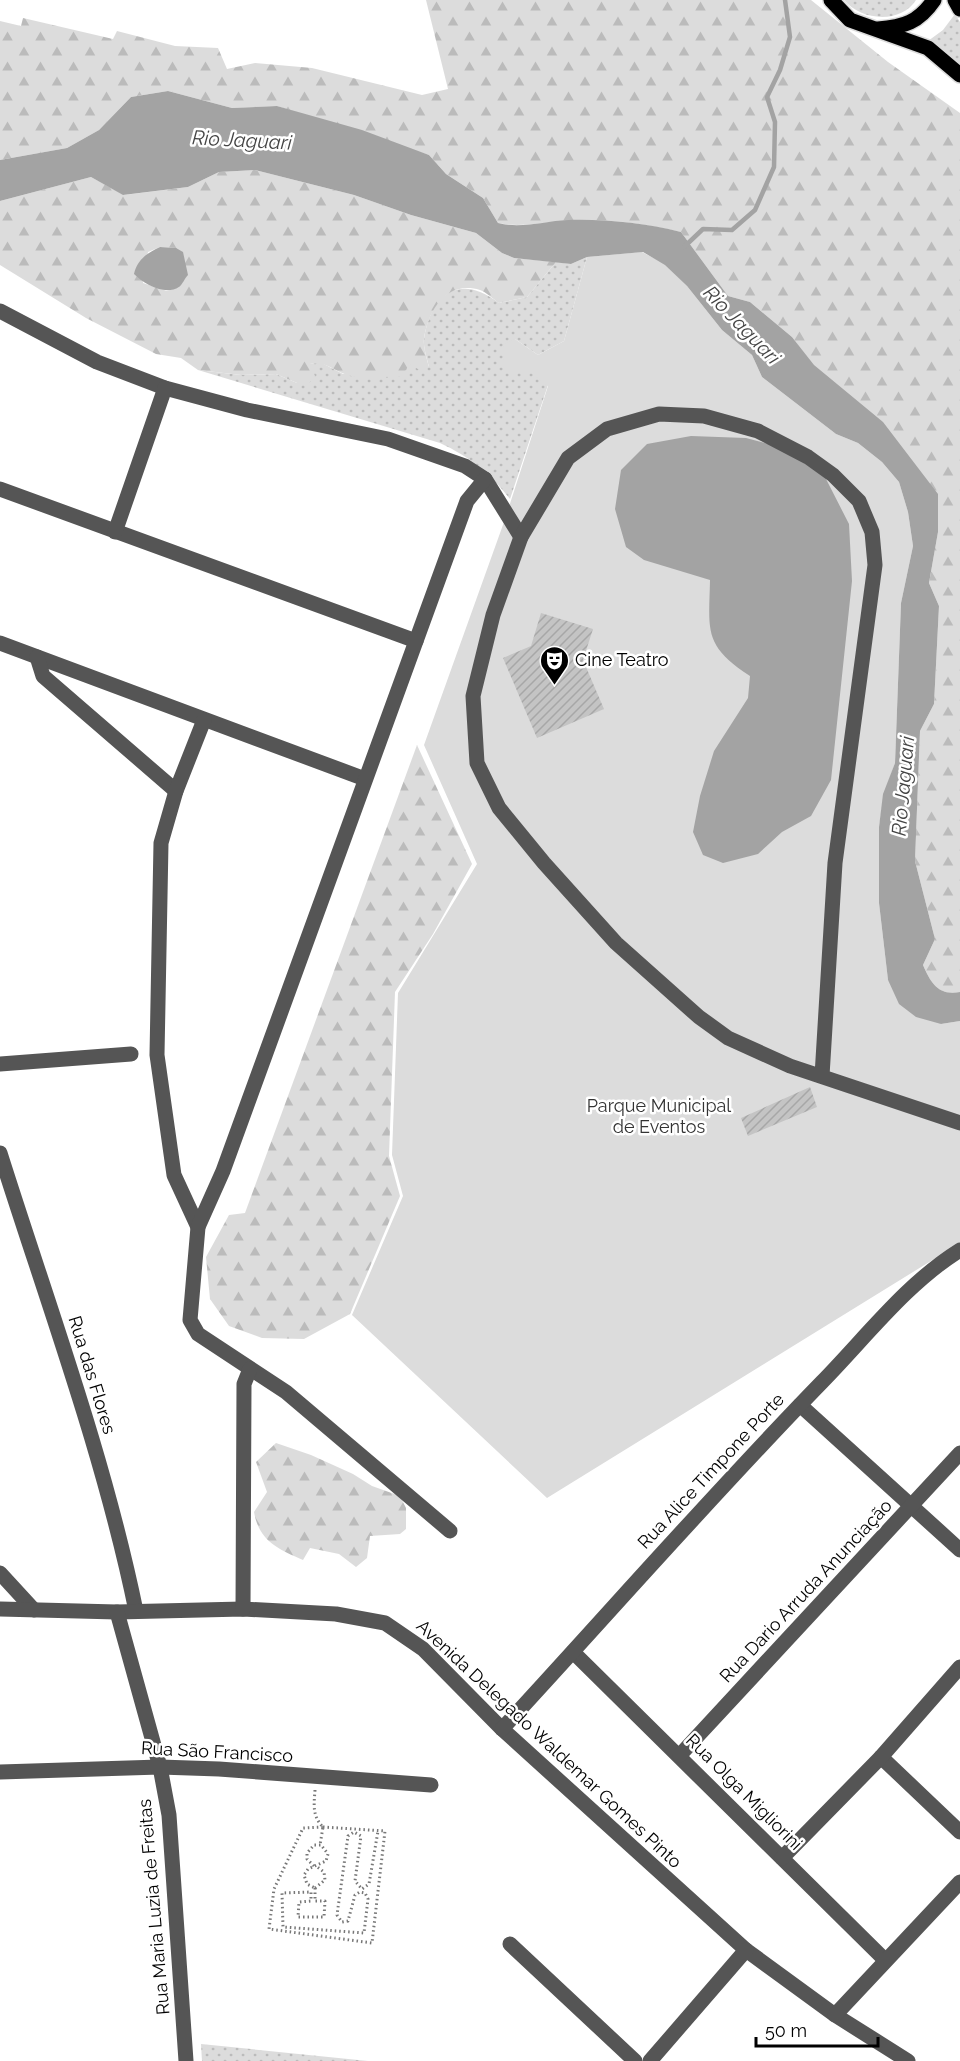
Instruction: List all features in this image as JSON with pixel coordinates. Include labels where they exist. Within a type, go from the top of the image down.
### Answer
[{"type":"main road","points":[[831,0],[850,20],[928,48],[960,75]]},
{"type":"main road","points":[[872,29],[911,25],[926,12],[934,0]]},
{"type":"main road","points":[[955,0],[960,9]]},
{"type":"street","points":[[0,311],[96,362],[165,388],[247,410],[388,439],[465,465],[485,479],[521,537]]},
{"type":"street","points":[[115,532],[165,388]]},
{"type":"street","points":[[822,1076],[835,863],[875,565],[872,532],[860,501],[833,475],[808,457],[758,431],[704,416],[659,414],[607,429],[568,458],[521,537],[493,615],[473,696],[477,763],[499,807],[616,943],[699,1017],[728,1038],[790,1066],[960,1123]]},
{"type":"street","points":[[450,1531],[286,1392],[198,1334],[190,1320],[198,1227],[227,1160],[467,501],[485,479]]},
{"type":"street","points":[[0,489],[416,641]]},
{"type":"street","points":[[0,643],[366,779]]},
{"type":"street","points":[[37,657],[43,676],[176,791]]},
{"type":"street","points":[[198,1227],[174,1175],[157,1055],[161,843],[176,791],[204,720]]},
{"type":"street","points":[[0,1064],[131,1054]]},
{"type":"street","name":"Rua das Flores","points":[[0,1153],[38,1264],[122,1546],[136,1611]]},
{"type":"street","name":"Rua Alice Timpone Porte","points":[[502,1730],[671,1540],[922,1279],[960,1250]]},
{"type":"street","points":[[243,1609],[244,1384],[250,1370]]},
{"type":"street","points":[[800,1405],[960,1550]]},
{"type":"street","name":"Rua Dario Arruda Anunciação","points":[[680,1755],[960,1453]]},
{"type":"street","points":[[0,1573],[34,1611]]},
{"type":"street","name":"Avenida Delegado Waldemar Gomes Pinto","points":[[0,1609],[117,1612],[243,1609],[345,1615],[385,1623],[423,1649],[502,1730],[746,1950],[836,2015],[908,2061]]},
{"type":"street","name":"Rua Maria Luzia de Freitas","points":[[117,1612],[160,1767],[169,1815],[186,2061]]},
{"type":"street","name":"Rua Olga Migliorini","points":[[573,1652],[680,1755],[885,1960]]},
{"type":"street","points":[[782,1858],[880,1757],[960,1667]]},
{"type":"street","points":[[880,1757],[960,1832]]},
{"type":"street","name":"Rua São Francisco","points":[[0,1772],[160,1767],[219,1769],[431,1785]]},
{"type":"street","points":[[836,2015],[960,1882]]},
{"type":"street","points":[[510,1944],[635,2061]]},
{"type":"street","points":[[650,2061],[746,1950]]},
{"type":"path","points":[[316,1777],[314,1809],[317,1821],[323,1827]]},
{"type":"path","points":[[320,1845],[323,1827]]},
{"type":"path","points":[[303,1828],[378,1831],[385,1831],[372,1943],[269,1929],[274,1889],[303,1828]]},
{"type":"path","points":[[315,1888],[315,1900],[325,1901],[324,1917],[298,1917],[299,1902],[311,1901],[311,1892],[282,1893],[283,1927],[364,1933],[368,1899],[365,1893],[360,1892],[355,1895],[348,1921],[342,1922],[337,1915],[348,1836],[354,1832],[361,1836],[355,1881],[362,1889],[369,1884],[378,1831]]},
{"type":"path","points":[[315,1888],[307,1884],[304,1878],[306,1871],[315,1866],[324,1863],[328,1857],[327,1850],[320,1845],[311,1846],[307,1853],[308,1859],[315,1866],[324,1872],[325,1880],[315,1888]]},
{"type":"green space","points":[[426,0],[811,0],[888,62],[960,113],[960,992],[946,992],[936,987],[923,965],[935,939],[915,861],[920,731],[934,704],[939,606],[929,583],[938,532],[792,337],[750,302],[728,296],[681,232],[610,221],[581,220],[523,225],[498,223],[483,198],[446,174],[429,155],[277,106],[232,108],[168,91],[131,97],[99,130],[67,148],[0,160],[0,21],[21,26],[23,18],[113,39],[117,31],[175,46],[218,48],[227,69],[255,63],[312,68],[422,95],[448,89]]},
{"type":"green space","points":[[844,0],[916,0],[901,13],[881,17],[860,12]]},
{"type":"green space","points":[[955,14],[960,22],[960,82],[928,41],[943,30]]},
{"type":"green space","points":[[255,170],[354,195],[411,215],[476,233],[502,253],[514,258],[556,262],[527,297],[499,303],[480,290],[468,288],[448,294],[435,309],[426,328],[424,342],[429,367],[421,371],[410,364],[401,376],[363,378],[348,375],[324,365],[310,364],[315,376],[309,383],[297,383],[276,374],[241,375],[198,370],[181,358],[156,354],[86,318],[0,265],[0,201],[91,177],[124,195],[188,187],[219,172]],"holes":[[[160,247],[176,248],[179,287],[167,291],[143,283],[148,252]]]},
{"type":"green space","name":"Parque Municipal de Eventos","points":[[642,252],[665,264],[687,286],[722,330],[752,355],[762,377],[836,434],[858,443],[882,462],[899,482],[908,512],[913,546],[901,603],[895,763],[884,794],[879,827],[879,903],[888,980],[941,1024],[960,1021],[960,1243],[547,1498],[352,1315],[403,1196],[392,1155],[398,993],[477,864],[424,745],[504,522],[548,386],[529,371],[504,371],[503,345],[515,339],[538,355],[564,341],[587,257]]},
{"type":"green space","points":[[587,257],[564,341],[538,355],[515,339],[529,370],[548,385],[510,499],[479,467],[440,443],[198,370],[241,375],[276,374],[297,383],[310,364],[320,362],[343,374],[410,364],[429,367],[424,342],[428,323],[433,310],[450,292],[460,289],[472,290],[485,294],[499,303],[527,297],[556,262],[571,264]]},
{"type":"green space","points":[[417,745],[472,864],[433,934],[395,992],[389,1156],[400,1196],[350,1314],[304,1339],[262,1338],[229,1326],[210,1299],[206,1257],[229,1215],[245,1213]]},
{"type":"green space","points":[[276,1443],[311,1455],[353,1474],[372,1486],[400,1496],[406,1508],[406,1529],[400,1534],[370,1536],[367,1558],[356,1567],[339,1554],[310,1548],[303,1560],[278,1548],[260,1530],[254,1512],[267,1492],[256,1462]]},
{"type":"green space","points":[[201,2044],[368,2061],[202,2061]]},
{"type":"water","name":"Rio Jaguari","points":[[168,91],[232,108],[277,106],[362,130],[429,155],[446,174],[483,198],[498,223],[515,225],[596,220],[625,222],[681,232],[728,296],[750,302],[792,337],[814,365],[883,422],[938,494],[938,532],[929,583],[939,606],[934,704],[920,731],[915,861],[935,939],[923,965],[936,987],[946,992],[960,992],[960,1021],[941,1024],[916,1017],[899,1004],[888,980],[879,903],[879,827],[883,794],[895,763],[901,603],[913,546],[908,512],[899,482],[882,462],[858,443],[836,434],[762,377],[752,355],[722,330],[687,286],[665,265],[643,252],[587,257],[571,264],[514,258],[502,253],[476,233],[411,215],[354,195],[255,170],[219,172],[188,187],[123,195],[91,177],[0,201],[0,160],[67,148],[99,130],[131,97]]},
{"type":"water","points":[[160,247],[176,248],[183,252],[188,275],[180,286],[173,289],[155,288],[134,274],[143,258]]},
{"type":"water","points":[[691,436],[746,438],[783,448],[825,477],[849,524],[852,581],[831,780],[811,816],[782,832],[758,854],[723,863],[703,855],[693,832],[700,796],[714,751],[748,698],[750,676],[724,655],[712,636],[709,612],[710,580],[644,560],[626,547],[615,509],[621,470],[647,444]]},
{"type":"building","name":"Cine Teatro","points":[[541,613],[593,629],[583,660],[604,709],[537,738],[503,658],[531,646]]},
{"type":"building","points":[[810,1087],[817,1107],[748,1136],[741,1118]]},
{"type":"waterway","points":[[684,247],[703,229],[732,230],[755,210],[774,167],[775,122],[767,97],[780,70],[790,37],[785,0]]},
{"type":"place","name":"Cine Teatro","points":[[554,686]]}]
